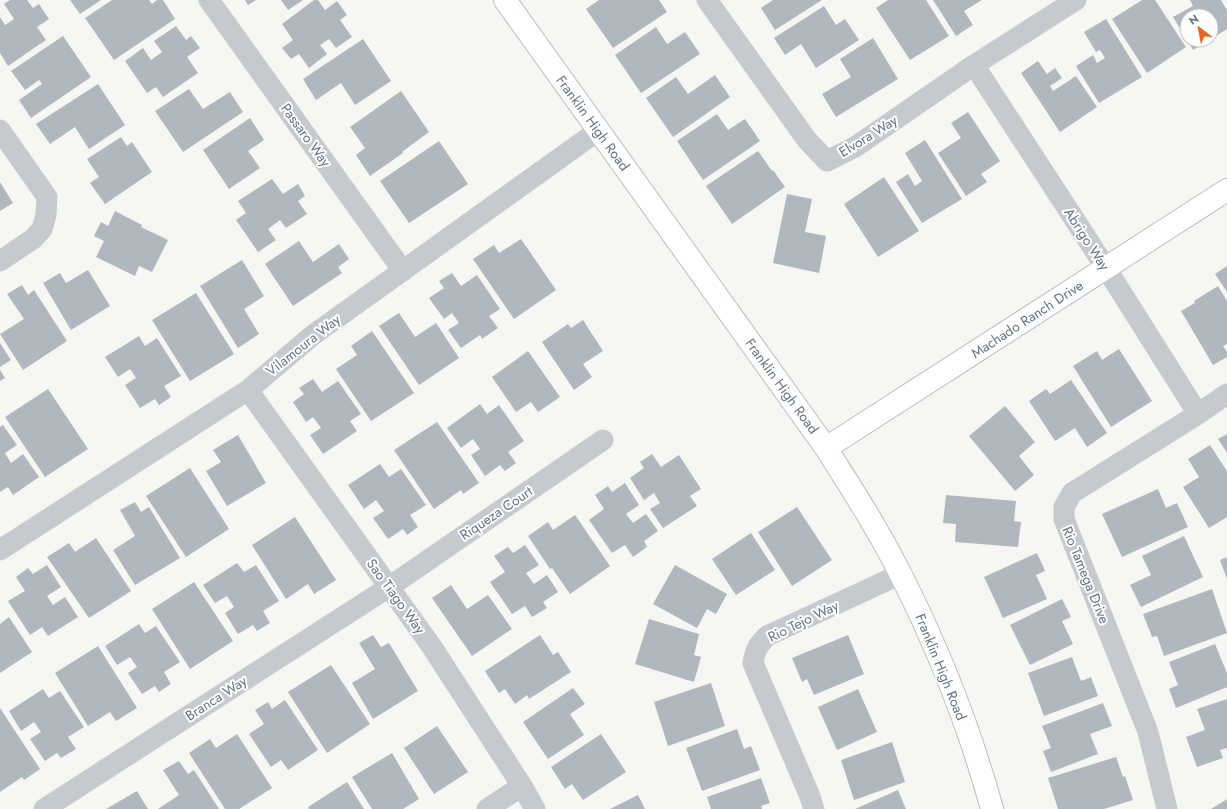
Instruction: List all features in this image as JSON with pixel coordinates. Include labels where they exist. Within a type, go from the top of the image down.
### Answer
[{"type":"street","name":"Passaro Way","points":[[209,0],[403,270]]},
{"type":"street","name":"Franklin High Road","points":[[505,0],[826,448],[858,497],[901,574],[952,687],[983,775],[992,809]]},
{"type":"street","name":"Elvora Way","points":[[707,0],[807,140],[827,161],[855,147],[974,65],[1076,0]]},
{"type":"street","name":"Abrigo Way","points":[[974,65],[1106,268],[1198,414]]},
{"type":"street","points":[[0,130],[47,197],[46,215],[42,229],[33,239],[0,261]]},
{"type":"street","name":"Vilamoura Way","points":[[0,550],[248,390],[313,335],[599,130]]},
{"type":"street","name":"Machado Ranch Drive","points":[[826,448],[1227,190]]},
{"type":"street","name":"Sao Tiago Way","points":[[248,390],[432,647],[522,786],[535,809]]},
{"type":"street","name":"Rio Tamega Drive","points":[[1167,809],[1148,732],[1064,519],[1064,507],[1072,493],[1198,414],[1227,394]]},
{"type":"street","name":"Riqueza Court","points":[[389,587],[604,440]]},
{"type":"street","name":"Rio Tejo Way","points":[[814,809],[753,663],[754,654],[758,644],[767,636],[901,574]]},
{"type":"street","name":"Branca Way","points":[[44,809],[389,587]]},
{"type":"street","points":[[487,809],[522,786]]},
{"type":"building","points":[[10,0],[27,0],[33,8],[39,4],[49,19],[37,27],[46,40],[8,66],[0,53],[0,17],[5,25],[14,19],[4,4]]},
{"type":"building","points":[[70,0],[101,0],[80,14]]},
{"type":"building","points":[[112,0],[149,0],[152,4],[157,0],[163,0],[175,19],[114,60],[85,18]]},
{"type":"building","points":[[245,0],[256,0],[248,5]]},
{"type":"building","points":[[281,0],[303,0],[288,10]]},
{"type":"building","points":[[314,0],[318,0],[325,10],[337,1],[347,15],[340,20],[352,37],[336,48],[329,39],[320,45],[327,54],[309,68],[299,54],[291,59],[282,48],[293,40],[282,24]]},
{"type":"building","points":[[599,0],[659,0],[667,12],[613,48],[586,9]]},
{"type":"building","points":[[773,0],[822,0],[775,30],[761,8]]},
{"type":"building","points":[[888,0],[926,0],[949,36],[910,60],[876,8]]},
{"type":"building","points":[[933,0],[982,0],[964,11],[973,25],[956,36]]},
{"type":"building","points":[[1142,0],[1155,0],[1179,36],[1179,48],[1184,48],[1147,73],[1112,19]]},
{"type":"building","points":[[1190,0],[1221,0],[1227,10],[1227,29],[1219,34],[1219,8],[1189,8],[1193,6]]},
{"type":"building","points":[[824,6],[836,25],[845,19],[859,40],[816,68],[801,44],[785,55],[774,38]]},
{"type":"building","points":[[1179,14],[1179,27],[1173,17]]},
{"type":"building","points":[[1106,19],[1142,77],[1099,103],[1076,66],[1093,55],[1097,63],[1105,58],[1100,50],[1096,52],[1084,32]]},
{"type":"building","points":[[176,26],[186,40],[191,36],[200,48],[187,57],[198,73],[163,97],[156,87],[147,93],[125,61],[143,48],[151,60],[162,52],[154,41]]},
{"type":"building","points":[[656,27],[667,44],[685,32],[700,54],[641,93],[615,55]]},
{"type":"building","points":[[63,36],[91,77],[31,118],[19,100],[42,84],[39,80],[25,90],[11,71]]},
{"type":"building","points":[[873,38],[898,79],[836,117],[822,94],[851,77],[840,59]]},
{"type":"building","points":[[363,39],[391,81],[355,105],[341,83],[316,100],[303,79]]},
{"type":"building","points":[[1038,61],[1047,74],[1055,68],[1062,78],[1050,86],[1053,91],[1076,76],[1097,107],[1060,132],[1021,73]]},
{"type":"building","points":[[715,75],[730,97],[673,137],[646,98],[676,77],[688,94]]},
{"type":"building","points":[[98,84],[125,125],[89,149],[75,127],[50,144],[36,124]]},
{"type":"building","points":[[189,89],[203,109],[230,92],[243,112],[183,152],[155,111]]},
{"type":"building","points":[[401,91],[429,132],[402,152],[403,153],[370,176],[356,155],[365,148],[350,127]]},
{"type":"building","points":[[968,112],[1000,161],[981,174],[987,182],[966,196],[938,153],[961,138],[951,123]]},
{"type":"building","points":[[717,114],[728,130],[745,119],[760,141],[703,180],[677,141]]},
{"type":"building","points":[[250,118],[264,140],[248,151],[260,168],[229,189],[203,150]]},
{"type":"building","points":[[121,137],[127,146],[132,142],[152,172],[105,204],[90,183],[99,177],[87,159]]},
{"type":"building","points":[[925,140],[962,199],[922,223],[896,182],[908,174],[915,186],[922,181],[905,153]]},
{"type":"building","points":[[439,141],[468,184],[409,223],[380,181]]},
{"type":"building","points":[[758,151],[785,187],[732,224],[706,186]]},
{"type":"building","points":[[884,177],[919,231],[878,257],[844,204]]},
{"type":"building","points":[[272,179],[283,194],[298,184],[305,196],[298,201],[307,214],[286,228],[280,220],[268,229],[276,240],[258,252],[236,220],[246,213],[238,201]]},
{"type":"building","points":[[0,182],[13,203],[0,211]]},
{"type":"building","points":[[787,194],[812,199],[805,232],[826,236],[819,273],[773,263]]},
{"type":"building","points":[[115,211],[142,225],[141,227],[168,240],[152,272],[139,266],[135,276],[96,257],[104,241],[94,236],[101,222],[108,226]]},
{"type":"building","points":[[521,239],[556,290],[514,319],[473,259],[494,245],[499,253]]},
{"type":"building","points":[[299,241],[313,262],[339,244],[349,259],[338,267],[342,273],[293,306],[265,264]]},
{"type":"building","points":[[242,260],[264,296],[244,309],[259,334],[238,348],[200,286]]},
{"type":"building","points":[[1227,266],[1227,292],[1215,274]]},
{"type":"building","points":[[88,270],[110,306],[71,330],[43,283],[60,273],[66,283]]},
{"type":"building","points":[[452,273],[461,286],[477,275],[500,309],[489,316],[498,328],[482,339],[480,335],[461,348],[448,330],[459,323],[452,313],[444,319],[429,298],[444,288],[439,281]]},
{"type":"building","points":[[22,285],[28,295],[34,290],[67,341],[23,370],[0,334],[24,319],[7,294]]},
{"type":"building","points":[[1218,286],[1227,301],[1227,344],[1223,346],[1227,352],[1227,357],[1213,365],[1181,311],[1195,303],[1194,301]]},
{"type":"building","points":[[196,293],[234,354],[190,381],[152,320]]},
{"type":"building","points":[[399,313],[415,337],[436,323],[459,358],[419,385],[379,326]]},
{"type":"building","points":[[583,320],[603,351],[583,364],[592,377],[574,390],[542,342],[568,324],[571,328]]},
{"type":"building","points":[[372,331],[414,393],[371,421],[336,369],[357,355],[351,346]]},
{"type":"building","points":[[139,336],[145,346],[157,338],[181,376],[164,386],[171,397],[159,405],[155,399],[140,408],[125,385],[136,378],[130,369],[118,377],[105,357]]},
{"type":"building","points":[[0,343],[11,360],[0,367]]},
{"type":"building","points":[[1119,349],[1152,401],[1111,427],[1073,366],[1097,351],[1102,360]]},
{"type":"building","points":[[528,351],[560,397],[538,412],[531,402],[516,412],[492,377]]},
{"type":"building","points":[[0,370],[5,378],[0,381]]},
{"type":"building","points":[[313,379],[322,392],[338,381],[361,414],[350,421],[357,431],[323,454],[310,435],[321,428],[313,417],[306,422],[293,402],[304,394],[299,388]]},
{"type":"building","points":[[1071,380],[1107,433],[1087,447],[1075,428],[1055,441],[1029,401],[1046,389],[1050,394]]},
{"type":"building","points":[[48,389],[88,449],[45,477],[5,417]]},
{"type":"building","points":[[480,404],[487,414],[499,405],[524,441],[508,452],[516,463],[505,471],[500,465],[485,476],[471,455],[480,449],[473,439],[461,448],[447,428]]},
{"type":"building","points":[[1005,406],[1035,442],[1019,456],[1034,475],[1015,491],[969,436]]},
{"type":"building","points":[[437,422],[479,483],[463,494],[461,490],[434,509],[394,450]]},
{"type":"building","points":[[3,425],[17,445],[5,453],[11,463],[23,454],[39,477],[13,495],[8,487],[0,492],[0,427]]},
{"type":"building","points":[[1227,434],[1227,453],[1218,439]]},
{"type":"building","points":[[238,435],[266,483],[227,506],[206,471],[221,462],[213,450]]},
{"type":"building","points":[[1210,445],[1227,471],[1227,517],[1209,528],[1183,487],[1199,477],[1188,459]]},
{"type":"building","points":[[652,454],[661,467],[679,455],[701,489],[690,496],[697,506],[663,528],[650,509],[660,503],[654,493],[644,500],[630,478],[644,468],[640,462]]},
{"type":"building","points":[[380,464],[389,477],[401,469],[426,505],[410,515],[418,527],[407,535],[403,529],[388,539],[373,518],[384,511],[376,500],[364,509],[348,485]]},
{"type":"building","points":[[190,468],[229,529],[186,557],[146,496]]},
{"type":"building","points":[[625,483],[639,505],[626,514],[633,523],[646,514],[658,531],[644,541],[647,547],[633,557],[625,545],[612,553],[589,520],[604,509],[595,495],[608,486],[612,492]]},
{"type":"building","points":[[1158,489],[1166,508],[1177,503],[1188,527],[1122,557],[1102,514]]},
{"type":"building","points":[[946,495],[1016,501],[1014,521],[1021,522],[1018,547],[955,542],[956,524],[943,523]]},
{"type":"building","points":[[135,502],[141,512],[149,507],[180,558],[135,585],[113,550],[135,536],[120,510]]},
{"type":"building","points":[[797,507],[832,560],[792,586],[758,532]]},
{"type":"building","points":[[575,515],[610,566],[570,594],[552,568],[550,569],[528,536],[548,522],[553,530]]},
{"type":"building","points":[[295,517],[336,580],[314,594],[308,584],[286,599],[252,545]]},
{"type":"building","points":[[751,533],[775,570],[736,595],[712,559]]},
{"type":"building","points":[[1184,536],[1203,577],[1141,607],[1130,585],[1151,575],[1142,556]]},
{"type":"building","points":[[96,538],[131,591],[89,618],[47,557],[69,543],[75,552]]},
{"type":"building","points":[[525,545],[539,565],[526,573],[534,584],[547,575],[558,592],[543,602],[547,608],[532,617],[525,606],[512,614],[490,582],[505,572],[494,556],[508,547],[513,553]]},
{"type":"building","points":[[1037,553],[1045,571],[1036,575],[1047,599],[1003,618],[984,577]]},
{"type":"building","points":[[1227,557],[1227,579],[1220,560]]},
{"type":"building","points":[[237,563],[244,572],[256,565],[279,601],[263,611],[270,623],[257,631],[253,625],[238,634],[225,613],[234,607],[227,596],[215,603],[203,585]]},
{"type":"building","points":[[47,565],[61,587],[47,596],[53,605],[65,597],[78,617],[48,636],[42,627],[30,635],[8,601],[25,591],[16,577],[28,568],[33,574]]},
{"type":"building","points":[[675,565],[727,594],[716,614],[707,609],[697,628],[653,604]]},
{"type":"building","points":[[194,582],[233,641],[190,669],[152,609]]},
{"type":"building","points":[[451,585],[467,609],[488,595],[512,629],[472,656],[432,598]]},
{"type":"building","points":[[1212,589],[1227,633],[1164,656],[1157,636],[1152,637],[1143,614]]},
{"type":"building","points":[[1062,599],[1071,617],[1062,621],[1073,644],[1030,665],[1010,625]]},
{"type":"building","points":[[9,617],[32,652],[0,673],[0,624]]},
{"type":"building","points":[[649,619],[699,634],[694,655],[701,657],[694,682],[635,664]]},
{"type":"building","points":[[139,624],[145,633],[156,626],[180,662],[164,672],[171,684],[159,692],[155,686],[142,694],[128,673],[137,667],[130,657],[117,665],[105,646]]},
{"type":"building","points":[[373,635],[381,647],[389,643],[418,691],[373,719],[352,683],[375,669],[359,643]]},
{"type":"building","points":[[540,635],[553,655],[558,652],[571,672],[529,699],[527,695],[515,704],[505,689],[499,693],[485,671]]},
{"type":"building","points":[[848,635],[864,674],[814,695],[807,679],[802,682],[792,658]]},
{"type":"building","points":[[1215,644],[1227,673],[1227,687],[1176,708],[1169,689],[1178,685],[1169,662]]},
{"type":"building","points":[[98,646],[137,708],[116,721],[110,712],[88,726],[55,673]]},
{"type":"building","points":[[1072,657],[1081,681],[1091,677],[1098,696],[1044,716],[1028,673]]},
{"type":"building","points":[[331,665],[370,724],[327,753],[288,692]]},
{"type":"building","points":[[711,683],[725,726],[668,746],[654,702]]},
{"type":"building","points":[[573,688],[585,704],[570,714],[584,735],[548,759],[523,722]]},
{"type":"building","points":[[43,689],[49,698],[60,691],[84,727],[68,737],[76,749],[61,758],[57,753],[45,761],[30,739],[41,732],[34,722],[21,731],[9,711]]},
{"type":"building","points":[[858,689],[877,732],[837,750],[818,707]]},
{"type":"building","points":[[1227,699],[1227,748],[1220,750],[1223,758],[1197,767],[1186,737],[1205,730],[1197,709]]},
{"type":"building","points":[[285,700],[318,750],[288,770],[281,760],[271,767],[249,734],[264,724],[255,710],[268,702],[272,709]]},
{"type":"building","points":[[1103,703],[1112,726],[1090,734],[1098,754],[1051,772],[1043,751],[1051,748],[1042,726]]},
{"type":"building","points":[[0,708],[40,769],[24,780],[22,777],[0,792]]},
{"type":"building","points":[[437,726],[468,772],[434,794],[404,748]]},
{"type":"building","points":[[737,729],[744,749],[751,746],[760,770],[702,791],[686,748]]},
{"type":"building","points":[[237,734],[272,788],[239,809],[225,809],[189,753],[210,739],[216,748]]},
{"type":"building","points":[[601,734],[626,772],[583,800],[572,784],[565,789],[551,767]]},
{"type":"building","points":[[892,742],[905,782],[854,800],[841,760]]},
{"type":"building","points":[[392,753],[419,799],[403,809],[372,809],[352,777]]},
{"type":"building","points":[[1116,757],[1123,777],[1125,776],[1133,800],[1104,809],[1058,809],[1048,778]]},
{"type":"building","points":[[179,761],[188,774],[194,770],[219,809],[158,809],[179,795],[163,770]]},
{"type":"building","points":[[761,778],[770,803],[761,806],[762,809],[711,809],[707,797]]},
{"type":"building","points":[[347,782],[364,809],[309,809],[308,807]]},
{"type":"building","points":[[898,790],[906,809],[855,809]]},
{"type":"building","points":[[137,791],[148,809],[106,809]]},
{"type":"building","points":[[638,795],[645,809],[610,809]]},
{"type":"building","points":[[1227,799],[1227,809],[1211,809]]}]
